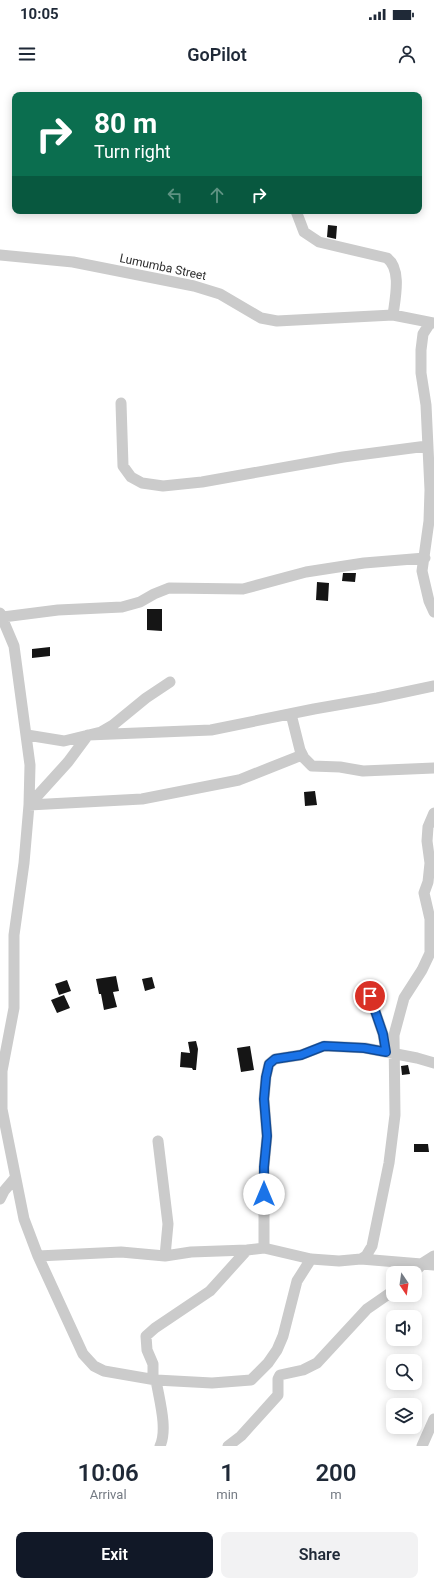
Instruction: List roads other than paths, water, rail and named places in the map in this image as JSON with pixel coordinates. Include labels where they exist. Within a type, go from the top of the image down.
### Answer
[{"type":"street","points":[[297,214],[304,232],[319,242],[387,258],[390,260],[396,270],[393,315]]},
{"type":"street","name":"Lumumba Street","points":[[0,255],[73,262],[194,286],[220,294],[261,318],[277,321],[393,315],[432,323]]},
{"type":"street","points":[[432,323],[423,334],[421,350],[421,373],[426,405],[430,490],[429,521],[422,571],[429,600],[434,612]]},
{"type":"street","points":[[121,403],[123,466],[131,478],[142,483],[163,486],[202,482],[343,457],[427,446]]},
{"type":"street","points":[[311,1259],[298,1281],[283,1336],[277,1350],[268,1363],[251,1380],[212,1383],[155,1380],[104,1371],[94,1366],[83,1354],[38,1256],[24,1219],[15,1178],[5,1153],[1,1072],[14,1008],[14,935],[24,863],[29,805],[30,765],[14,646],[2,615],[58,610],[122,607],[140,602],[169,588],[243,589],[306,572],[364,563],[424,558]]},
{"type":"street","points":[[27,735],[64,741],[101,732],[113,725],[146,698],[170,682]]},
{"type":"street","points":[[88,735],[211,730],[434,686]]},
{"type":"street","points":[[291,714],[302,755],[308,764],[312,766],[340,767],[363,771],[434,768]]},
{"type":"street","points":[[29,805],[68,762],[88,735]]},
{"type":"street","points":[[29,805],[142,800],[239,780],[302,755]]},
{"type":"street","points":[[390,1053],[404,998],[422,970],[430,953],[432,938],[430,919],[424,894],[428,882],[430,863],[427,841],[428,827],[434,813]]},
{"type":"street","points":[[361,1259],[366,1256],[372,1246],[389,1163],[395,1115],[390,1053],[370,996]]},
{"type":"street","points":[[264,1248],[264,1167],[267,1136],[264,1099],[269,1064],[275,1059],[301,1055],[324,1046],[364,1048],[417,1058],[434,1063]]},
{"type":"street","points":[[158,1141],[168,1224],[165,1256]]},
{"type":"street","points":[[0,1199],[4,1191],[15,1178]]},
{"type":"street","points":[[38,1256],[121,1252],[165,1256],[191,1252],[264,1248],[311,1259],[339,1262],[361,1259],[429,1264],[434,1256]]},
{"type":"street","points":[[160,1446],[163,1439],[163,1426],[153,1364],[147,1350],[146,1336],[155,1328],[210,1291],[248,1250]]},
{"type":"street","points":[[228,1446],[242,1436],[278,1395],[278,1378],[280,1375],[303,1370],[318,1363],[367,1309],[386,1295]]},
{"type":"street","points":[[422,1446],[434,1419]]}]
